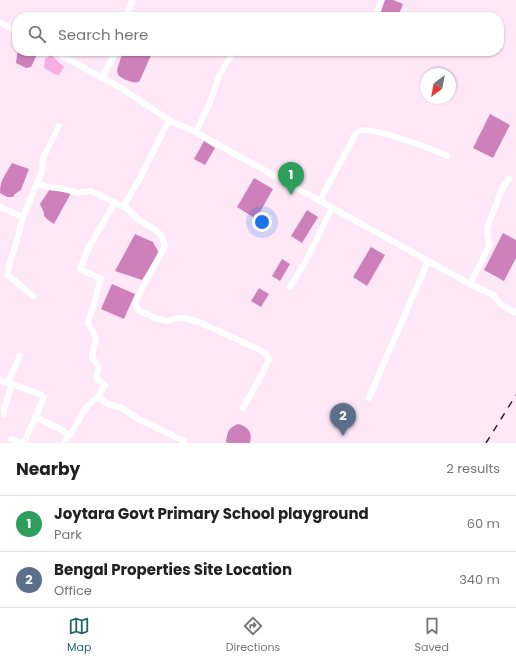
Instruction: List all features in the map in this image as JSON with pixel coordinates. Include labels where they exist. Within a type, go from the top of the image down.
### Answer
[{"type":"street","points":[[127,12],[133,0]]},
{"type":"street","points":[[377,12],[381,0]]},
{"type":"street","points":[[0,22],[12,29]]},
{"type":"street","points":[[62,56],[120,88],[169,120],[196,132],[470,284],[491,294],[500,304],[516,312]]},
{"type":"street","points":[[102,78],[113,56]]},
{"type":"street","points":[[196,132],[209,105],[219,76],[230,56]]},
{"type":"street","points":[[169,120],[125,205],[136,218],[161,235],[165,246],[136,304],[138,310],[157,319],[167,321],[177,318],[184,318],[199,322],[268,355],[269,360],[243,408]]},
{"type":"street","points":[[33,296],[8,275],[8,266],[16,244],[23,217],[38,184],[43,167],[42,164],[44,156],[58,126]]},
{"type":"street","points":[[320,200],[350,144],[360,130],[371,130],[382,133],[429,148],[447,156]]},
{"type":"street","points":[[470,284],[489,246],[487,228],[503,187],[509,179]]},
{"type":"street","points":[[38,184],[49,187],[64,188],[78,193],[91,191],[128,209]]},
{"type":"street","points":[[64,443],[68,435],[70,436],[73,432],[85,409],[98,397],[105,385],[96,378],[99,368],[92,358],[96,338],[88,323],[101,279],[80,269],[89,247],[115,202]]},
{"type":"street","points":[[0,207],[23,217]]},
{"type":"street","points":[[290,287],[308,257],[332,208]]},
{"type":"street","points":[[369,398],[428,260]]},
{"type":"street","points":[[4,414],[11,375],[20,356]]},
{"type":"street","points":[[0,380],[37,393],[44,397],[24,443],[11,439]]},
{"type":"street","points":[[98,397],[108,404],[122,408],[138,419],[184,440],[183,443]]},
{"type":"street","points":[[35,417],[60,429],[68,435]]},
{"type":"shaded area","points":[[385,0],[393,0],[403,4],[400,12],[381,12]]},
{"type":"shaded area","points":[[17,56],[36,56],[31,67],[26,68],[16,63]]},
{"type":"shaded area","points":[[52,56],[64,67],[59,75],[54,74],[44,68],[45,59]]},
{"type":"shaded area","points":[[121,56],[151,56],[139,82],[124,79],[118,75],[117,70]]},
{"type":"shaded area","points":[[490,114],[510,125],[493,158],[473,148]]},
{"type":"shaded area","points":[[204,141],[215,148],[205,165],[194,159]]},
{"type":"shaded area","points":[[12,163],[29,169],[21,190],[13,197],[7,197],[0,193],[0,188]]},
{"type":"shaded area","points":[[254,178],[273,189],[256,219],[237,207]]},
{"type":"shaded area","points":[[50,189],[71,193],[54,224],[44,216],[40,204]]},
{"type":"shaded area","points":[[307,210],[318,217],[302,243],[291,236]]},
{"type":"shaded area","points":[[503,233],[516,240],[516,258],[504,281],[484,270]]},
{"type":"shaded area","points":[[135,234],[153,242],[159,253],[142,280],[115,271]]},
{"type":"shaded area","points":[[371,247],[385,255],[367,286],[353,277]]},
{"type":"shaded area","points":[[282,259],[290,264],[280,281],[272,276]]},
{"type":"shaded area","points":[[112,284],[135,294],[124,319],[101,309]]},
{"type":"shaded area","points":[[259,288],[269,294],[261,307],[251,301]]},
{"type":"shaded area","points":[[238,424],[245,426],[249,430],[251,436],[250,443],[226,442],[229,430]]},
{"type":"railway","points":[[486,443],[516,395]]},
{"type":"place","name":"Joytara Govt Primary School playground","points":[[291,195]]},
{"type":"place","name":"Bengal Properties Site Location","points":[[343,436]]}]
